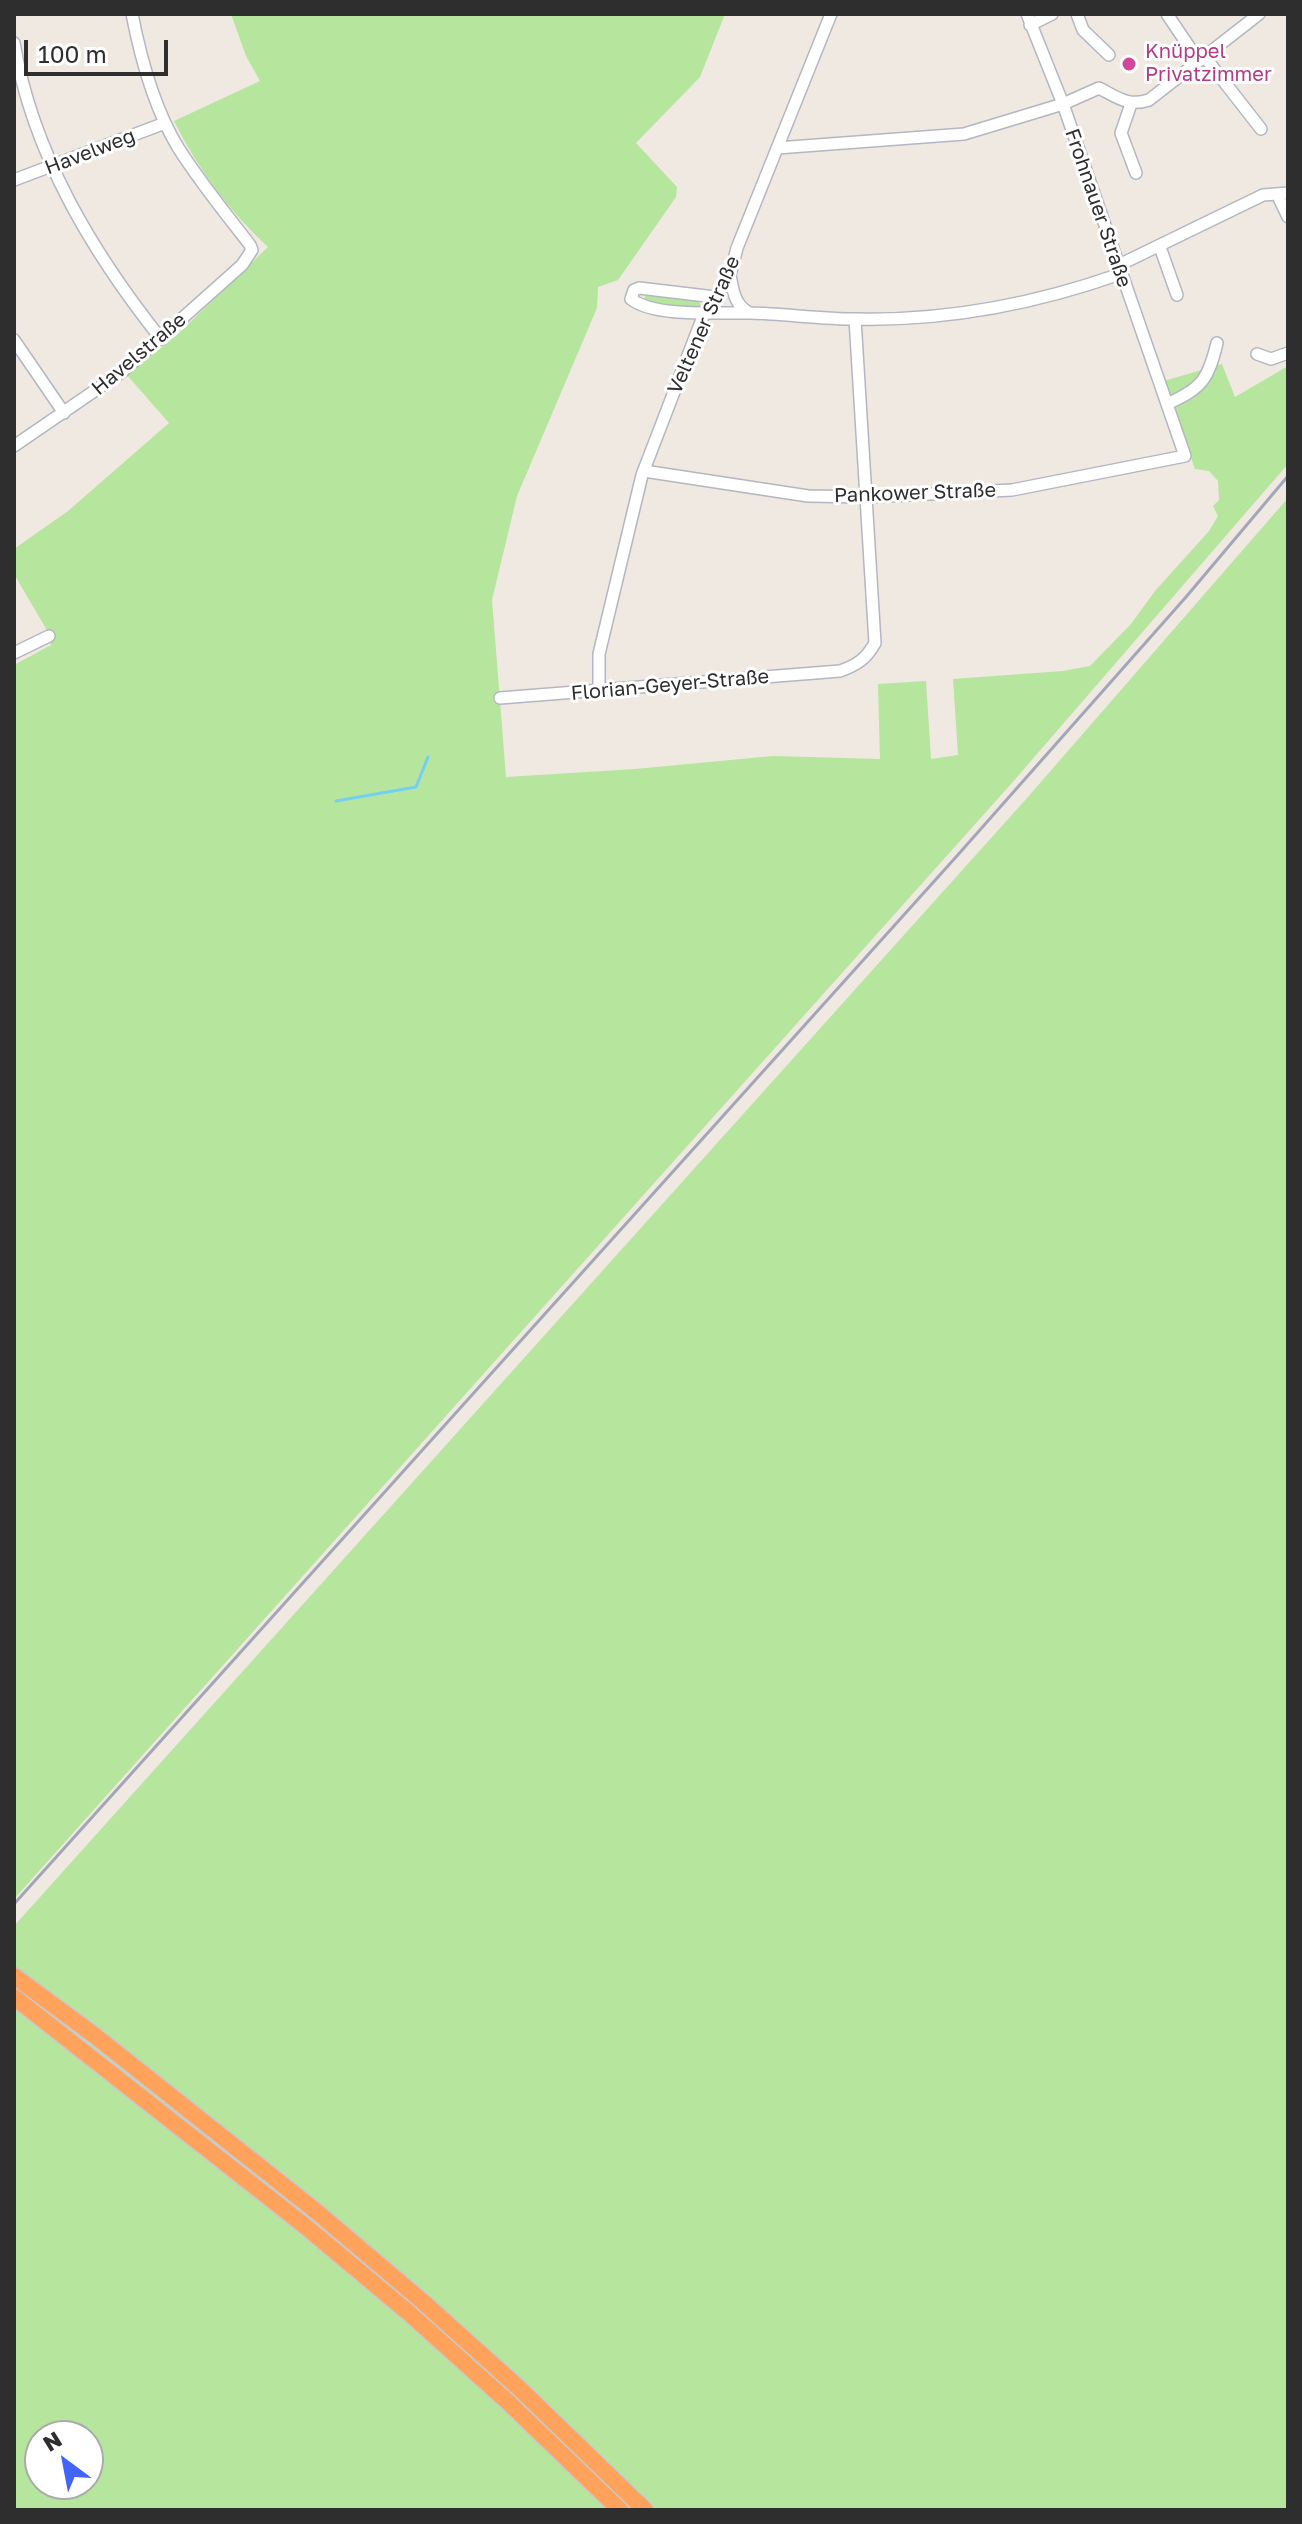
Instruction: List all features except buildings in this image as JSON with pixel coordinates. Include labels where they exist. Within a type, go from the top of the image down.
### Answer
[{"type":"highway","points":[[14,1976],[94,2035],[317,2212],[520,2389],[645,2510]]},
{"type":"highway","points":[[14,1997],[305,2226],[409,2313],[508,2402],[620,2510]]},
{"type":"street","points":[[132,14],[145,68],[165,123]]},
{"type":"street","name":"Veltener Straße","points":[[599,691],[599,654],[644,471],[704,314],[730,275],[737,248],[831,14]]},
{"type":"street","points":[[1028,20],[1052,14]]},
{"type":"street","points":[[1077,14],[1083,30],[1109,55]]},
{"type":"street","points":[[1167,14],[1261,129]]},
{"type":"street","points":[[777,148],[964,134],[1063,104],[1099,88],[1131,104],[1149,100],[1259,14]]},
{"type":"street","name":"Frohnauer Straße","points":[[1028,20],[1063,104],[1185,456]]},
{"type":"street","points":[[14,43],[20,71],[52,166],[76,216],[105,266],[161,339]]},
{"type":"street","points":[[1131,104],[1121,133],[1136,173]]},
{"type":"street","name":"Havelweg","points":[[14,180],[165,123]]},
{"type":"street","name":"Havelstraße","points":[[14,446],[122,372],[242,265],[252,250],[180,150],[165,123]]},
{"type":"street","points":[[715,297],[639,288],[634,290],[631,299],[643,305],[704,314],[916,318],[994,308],[1060,294],[1119,270],[1263,195],[1283,194],[1288,217]]},
{"type":"street","points":[[1160,247],[1177,295]]},
{"type":"street","points":[[730,275],[739,305],[749,313]]},
{"type":"street","points":[[855,319],[868,497]]},
{"type":"street","points":[[14,340],[64,413]]},
{"type":"street","points":[[1167,404],[1190,393],[1202,383],[1212,364],[1217,343]]},
{"type":"street","points":[[1257,354],[1271,359],[1288,353]]},
{"type":"street","name":"Pankower Straße","points":[[644,471],[808,496],[868,497],[1012,490],[1185,456]]},
{"type":"street","name":"Florian-Geyer-Straße","points":[[500,698],[840,671],[858,664],[875,643],[868,497]]},
{"type":"street","points":[[14,653],[49,636]]},
{"type":"green space","points":[[231,14],[725,14],[700,77],[636,143],[677,187],[676,197],[618,280],[598,287],[597,308],[517,496],[492,600],[506,777],[773,756],[880,759],[878,684],[926,681],[931,759],[958,755],[953,679],[1063,671],[1090,666],[1131,624],[1155,591],[1209,531],[1218,516],[1213,506],[1219,500],[1218,481],[1209,471],[1195,469],[1164,381],[1222,364],[1235,397],[1288,366],[1288,464],[1011,784],[14,1899],[14,665],[51,645],[48,632],[14,574],[14,549],[68,511],[169,423],[127,375],[178,334],[268,247],[215,188],[174,121],[260,81],[246,56]]},
{"type":"green space","points":[[646,294],[699,301],[701,306],[697,310],[669,308],[644,300]]},
{"type":"green space","points":[[1288,498],[1288,2510],[14,2510],[14,1926],[1027,798]]},
{"type":"waterway","points":[[336,801],[416,787],[428,757]]},
{"type":"railway","points":[[14,1904],[956,857],[1186,597],[1288,476]]},
{"type":"place","name":"Knüppel Privatzimmer","points":[[1129,64]]}]
